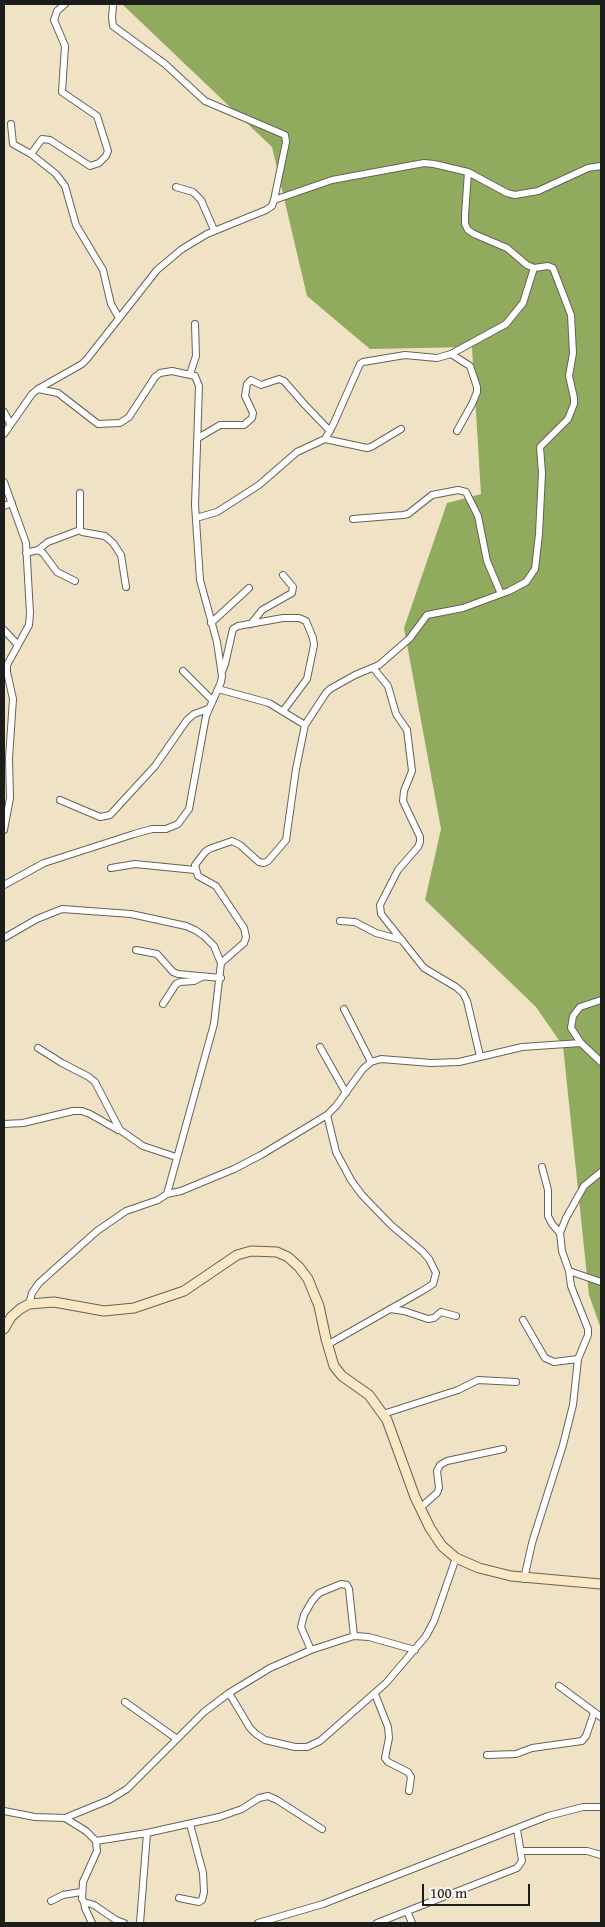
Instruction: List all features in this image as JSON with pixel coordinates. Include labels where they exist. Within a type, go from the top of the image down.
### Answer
[{"type":"main road","points":[[4,1329],[11,1317],[20,1308],[29,1304],[54,1302],[104,1311],[134,1308],[184,1291],[237,1255],[251,1250],[277,1252],[294,1262],[308,1278],[319,1306],[327,1345],[334,1366],[342,1376],[369,1395],[382,1414],[394,1437],[420,1508],[442,1546],[456,1558],[479,1568],[524,1579],[601,1584]]},
{"type":"street","points":[[32,154],[42,139],[50,140],[90,166],[99,164],[108,151],[97,116],[62,92],[64,46],[54,20],[57,11],[65,4]]},
{"type":"street","points":[[4,434],[10,423],[38,389],[82,364],[157,270],[182,250],[214,230],[266,210],[272,206],[274,200],[286,142],[285,135],[205,101],[165,64],[113,26],[113,4]]},
{"type":"street","points":[[11,124],[13,144],[32,154],[56,174],[65,186],[76,224],[103,270],[111,304],[118,318]]},
{"type":"street","points":[[274,200],[332,180],[424,164],[434,164],[468,172],[507,193],[515,195],[538,191],[588,168],[601,166]]},
{"type":"street","points":[[221,964],[244,944],[246,937],[244,928],[216,886],[198,876],[195,870],[197,861],[205,852],[228,842],[236,842],[259,862],[264,862],[268,861],[286,840],[296,769],[305,726],[330,689],[356,675],[374,669],[410,638],[427,615],[462,608],[501,594],[526,582],[535,569],[542,473],[540,447],[564,423],[574,404],[569,376],[573,353],[569,308],[553,268],[548,266],[534,268],[527,265],[507,248],[468,230],[465,224],[465,215],[468,172]]},
{"type":"street","points":[[176,187],[193,192],[201,200],[214,230]]},
{"type":"street","points":[[325,439],[360,364],[400,355],[432,359],[451,354],[501,328],[511,320],[523,303],[534,268]]},
{"type":"street","points":[[190,374],[196,356],[195,324]]},
{"type":"street","points":[[451,354],[470,366],[477,387],[472,404],[457,431]]},
{"type":"street","points":[[4,884],[44,862],[134,834],[152,829],[166,829],[178,824],[189,809],[208,709],[221,682],[217,642],[200,580],[194,505],[199,386],[195,376],[172,371],[160,373],[155,377],[129,417],[120,423],[98,424],[58,393],[38,389]]},
{"type":"street","points":[[198,438],[220,426],[244,425],[252,418],[253,413],[245,396],[247,384],[250,380],[261,385],[280,379],[284,380],[330,430]]},
{"type":"street","points":[[4,412],[10,423]]},
{"type":"street","points":[[196,518],[217,512],[259,484],[297,452],[325,439],[372,447],[401,429]]},
{"type":"street","points":[[4,482],[24,534],[30,620],[10,658],[7,672],[12,699],[7,747],[10,798],[4,830]]},
{"type":"street","points":[[353,519],[408,514],[432,495],[458,490],[466,492],[478,516],[487,561],[501,594]]},
{"type":"street","points":[[80,493],[80,530]]},
{"type":"street","points":[[4,506],[12,503]]},
{"type":"street","points":[[26,553],[38,550],[48,542],[80,530],[105,536],[113,543],[120,555],[126,587]]},
{"type":"street","points":[[38,550],[43,553],[57,572],[75,581]]},
{"type":"street","points":[[251,624],[262,610],[292,593],[293,587],[283,575]]},
{"type":"street","points":[[211,623],[250,588]]},
{"type":"street","points":[[221,673],[233,629],[238,626],[283,618],[303,618],[309,623],[314,645],[307,680],[283,711]]},
{"type":"street","points":[[5,632],[18,645]]},
{"type":"street","points":[[374,669],[388,686],[396,714],[407,730],[412,771],[404,791],[403,801],[420,837],[418,847],[398,870],[380,904],[381,914],[424,968],[463,993],[480,1056]]},
{"type":"street","points":[[183,671],[212,700]]},
{"type":"street","points":[[218,689],[269,704],[305,726]]},
{"type":"street","points":[[60,800],[100,817],[110,815],[156,766],[187,720],[194,714],[208,709]]},
{"type":"street","points":[[111,868],[135,864],[195,870]]},
{"type":"street","points":[[4,938],[37,919],[62,909],[131,914],[186,926],[204,936],[214,946],[221,964],[214,1024],[167,1194]]},
{"type":"street","points":[[340,921],[355,922],[376,933],[402,940]]},
{"type":"street","points":[[136,950],[157,954],[173,972],[178,974],[220,978]]},
{"type":"street","points":[[163,1004],[176,984],[194,981],[202,977]]},
{"type":"street","points":[[600,1000],[580,1007],[572,1016],[571,1028],[581,1043],[601,1062]]},
{"type":"street","points":[[344,1009],[371,1062]]},
{"type":"street","points":[[29,1304],[32,1293],[38,1284],[120,1214],[234,1169],[261,1155],[327,1115],[346,1093],[362,1069],[371,1062],[381,1059],[396,1059],[445,1063],[459,1062],[522,1047],[581,1043]]},
{"type":"street","points":[[320,1046],[346,1093]]},
{"type":"street","points":[[38,1048],[95,1082],[120,1130]]},
{"type":"street","points":[[4,1124],[23,1123],[64,1112],[82,1111],[120,1130],[143,1146],[176,1157]]},
{"type":"street","points":[[327,1115],[336,1152],[351,1180],[362,1195],[391,1225],[424,1252],[436,1274],[433,1284],[327,1345]]},
{"type":"street","points":[[542,1167],[548,1190],[548,1216],[560,1233]]},
{"type":"street","points":[[524,1579],[532,1543],[563,1445],[573,1405],[578,1359],[586,1340],[588,1329],[575,1299],[562,1251],[560,1233],[584,1186],[601,1172]]},
{"type":"street","points":[[569,1272],[601,1282]]},
{"type":"street","points":[[390,1309],[404,1311],[428,1319],[434,1318],[441,1312],[456,1316]]},
{"type":"street","points":[[523,1320],[545,1358],[554,1362],[578,1359]]},
{"type":"street","points":[[382,1414],[458,1390],[478,1380],[516,1382]]},
{"type":"street","points":[[420,1508],[437,1494],[439,1488],[437,1470],[440,1465],[447,1461],[503,1449]]},
{"type":"street","points":[[229,1693],[256,1734],[264,1740],[295,1747],[307,1747],[320,1742],[386,1683],[426,1636],[434,1621],[456,1558]]},
{"type":"street","points":[[311,1650],[301,1627],[304,1615],[319,1593],[341,1584],[346,1585],[350,1589],[354,1636]]},
{"type":"street","points":[[4,1811],[35,1817],[65,1818],[109,1800],[127,1789],[204,1712],[229,1693],[270,1668],[311,1650],[354,1636],[369,1637],[415,1650]]},
{"type":"street","points":[[559,1686],[601,1717]]},
{"type":"street","points":[[374,1694],[388,1727],[389,1738],[385,1758],[388,1762],[408,1772],[411,1776],[410,1791]]},
{"type":"street","points":[[125,1702],[177,1740]]},
{"type":"street","points":[[487,1755],[516,1754],[532,1748],[582,1740],[594,1713]]},
{"type":"street","points":[[96,1841],[147,1834],[190,1824],[232,1813],[259,1798],[268,1796],[322,1829]]},
{"type":"street","points":[[258,1923],[323,1904],[548,1816],[583,1807],[601,1807]]},
{"type":"street","points":[[65,1818],[86,1831],[96,1841],[97,1851],[83,1882],[81,1892],[85,1908],[92,1923]]},
{"type":"street","points":[[180,1898],[199,1902],[202,1900],[204,1892],[203,1873],[190,1824]]},
{"type":"street","points":[[377,1923],[517,1868],[522,1861],[517,1829]]},
{"type":"street","points":[[140,1923],[147,1834]]},
{"type":"street","points":[[521,1851],[587,1851],[601,1855]]},
{"type":"street","points":[[51,1901],[63,1895],[81,1892]]},
{"type":"street","points":[[84,1902],[94,1905],[116,1920],[124,1923]]},
{"type":"street","points":[[407,1912],[412,1923]]},
{"type":"green space","points":[[122,4],[601,4],[601,1329],[589,1295],[563,1046],[536,1007],[425,900],[441,829],[404,628],[447,503],[481,494],[472,347],[370,349],[307,296],[272,147]]}]
